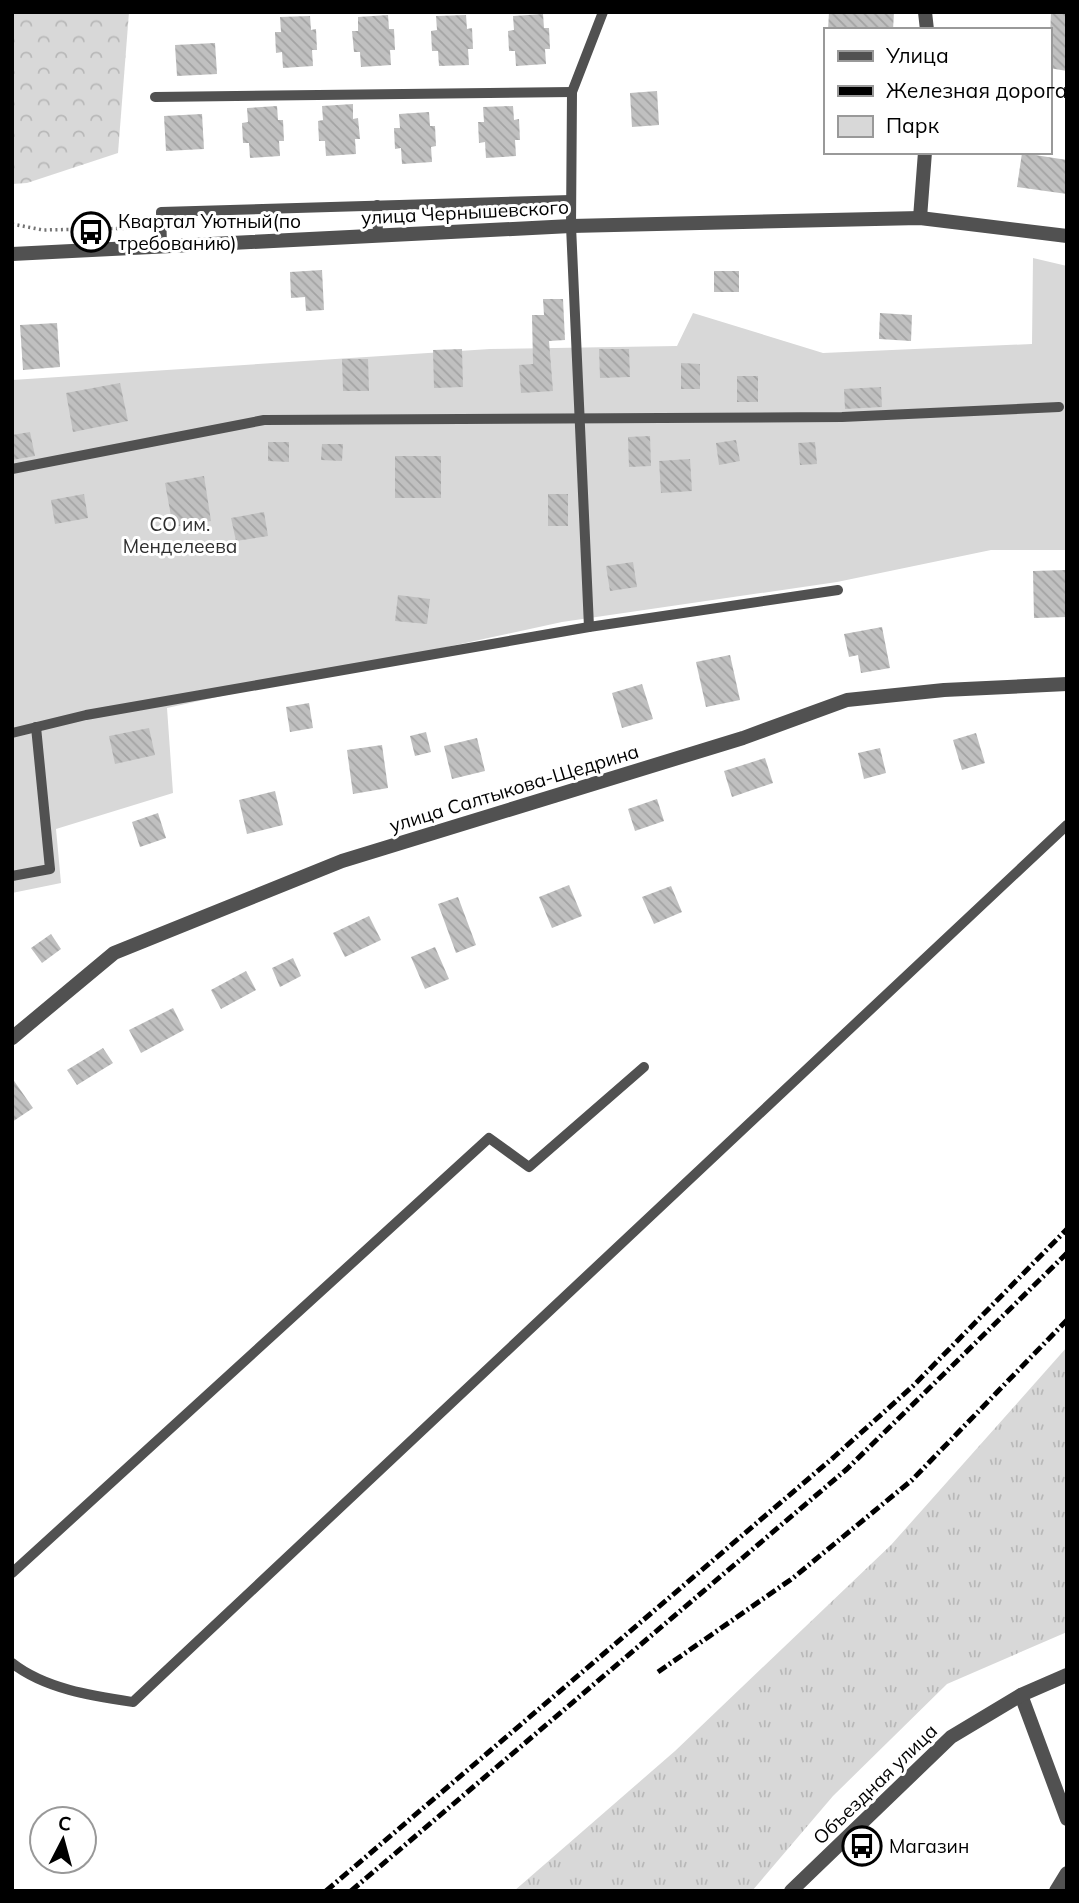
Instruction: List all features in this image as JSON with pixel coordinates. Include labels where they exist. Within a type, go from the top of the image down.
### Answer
[{"type":"street","points":[[920,218],[925,154]]},
{"type":"street","name":"улица Чернышевского","points":[[12,254],[571,226],[920,218],[1067,236]]},
{"type":"street","name":"улица Салтыкова-Щедрина","points":[[12,1038],[114,953],[342,861],[743,738],[847,700],[944,690],[1067,684]]},
{"type":"street","name":"Объездная улица","points":[[791,1891],[951,1737],[1021,1695],[1067,1675]]},
{"type":"street","points":[[1021,1695],[1067,1819]]},
{"type":"street","points":[[1056,1891],[1067,1873]]},
{"type":"lane","points":[[589,627],[577,416],[571,226],[572,92],[603,12]]},
{"type":"lane","points":[[155,97],[572,92]]},
{"type":"lane","points":[[162,245],[161,212],[571,200]]},
{"type":"lane","points":[[377,205],[378,236]]},
{"type":"lane","points":[[12,469],[264,420],[577,416],[842,417],[1059,407]]},
{"type":"lane","points":[[12,733],[100,713],[589,627],[838,590]]},
{"type":"lane","points":[[12,876],[50,869],[36,727]]},
{"type":"lane","points":[[12,1663],[23,1672],[84,1695],[133,1702],[1067,825]]},
{"type":"lane","points":[[12,1573],[489,1138],[529,1167],[644,1066]]},
{"type":"path","points":[[12,224],[43,230],[162,228]]},
{"type":"green space","points":[[12,12],[129,12],[118,153],[27,183],[12,184]]},
{"type":"green space","name":"СО им. Менделеева","points":[[1033,258],[1067,266],[1067,550],[991,550],[837,582],[562,622],[167,708],[173,793],[56,829],[61,883],[12,893],[12,380],[490,349],[677,346],[693,313],[823,353],[1032,344]]},
{"type":"green space","points":[[1067,1347],[1067,1632],[947,1684],[833,1796],[752,1891],[514,1891],[675,1751],[891,1545]]},
{"type":"building","points":[[829,12],[894,12],[893,28],[828,28]]},
{"type":"building","points":[[1051,12],[1067,12],[1067,71],[1051,68]]},
{"type":"building","points":[[543,14],[544,28],[549,28],[550,49],[545,49],[546,64],[516,66],[515,51],[509,51],[508,31],[514,30],[513,16]]},
{"type":"building","points":[[388,15],[389,29],[394,29],[395,50],[390,50],[391,65],[361,67],[360,52],[354,52],[352,31],[358,31],[358,17]]},
{"type":"building","points":[[466,15],[467,29],[472,28],[473,49],[468,49],[469,65],[439,66],[438,51],[432,51],[431,31],[437,30],[436,16]]},
{"type":"building","points":[[310,16],[311,30],[316,29],[317,50],[312,50],[313,66],[283,68],[282,52],[276,53],[275,32],[281,32],[280,17]]},
{"type":"building","points":[[215,43],[217,74],[177,76],[175,45]]},
{"type":"building","points":[[657,91],[659,125],[632,127],[630,93]]},
{"type":"building","points":[[353,104],[353,119],[358,118],[360,139],[355,139],[356,154],[326,156],[325,141],[319,141],[318,121],[323,120],[322,106]]},
{"type":"building","points":[[277,106],[278,120],[283,120],[284,141],[279,141],[280,156],[250,158],[249,143],[243,143],[242,123],[248,122],[247,108]]},
{"type":"building","points":[[513,106],[514,120],[519,119],[520,140],[515,140],[516,156],[486,158],[485,142],[479,143],[478,122],[484,122],[483,107]]},
{"type":"building","points":[[429,112],[430,126],[435,126],[436,146],[431,147],[432,162],[402,164],[401,148],[395,149],[394,128],[400,128],[399,114]]},
{"type":"building","points":[[202,114],[204,149],[166,151],[164,116]]},
{"type":"building","points":[[1022,154],[1067,160],[1067,194],[1017,187]]},
{"type":"building","points":[[322,270],[324,310],[306,311],[305,297],[291,298],[290,272]]},
{"type":"building","points":[[714,271],[739,271],[739,292],[714,292]]},
{"type":"building","points":[[543,299],[563,299],[565,340],[549,341],[553,391],[521,393],[519,365],[533,364],[532,315],[544,315]]},
{"type":"building","points":[[880,313],[912,315],[911,341],[879,339]]},
{"type":"building","points":[[57,323],[60,367],[23,370],[20,325]]},
{"type":"building","points":[[462,349],[463,387],[434,388],[433,350]]},
{"type":"building","points":[[599,349],[629,349],[630,377],[600,378]]},
{"type":"building","points":[[342,359],[368,359],[369,391],[343,391]]},
{"type":"building","points":[[681,363],[700,364],[700,389],[681,389]]},
{"type":"building","points":[[737,376],[758,376],[758,402],[737,402]]},
{"type":"building","points":[[120,383],[128,421],[73,432],[66,393]]},
{"type":"building","points":[[881,387],[882,407],[845,409],[844,389]]},
{"type":"building","points":[[30,432],[35,456],[12,460],[12,435]]},
{"type":"building","points":[[650,436],[651,466],[629,467],[628,437]]},
{"type":"building","points":[[736,440],[740,461],[719,465],[716,443]]},
{"type":"building","points":[[268,442],[289,442],[289,462],[268,461]]},
{"type":"building","points":[[815,442],[817,464],[800,465],[798,443]]},
{"type":"building","points":[[322,444],[343,444],[342,461],[321,460]]},
{"type":"building","points":[[395,456],[441,456],[441,498],[395,498]]},
{"type":"building","points":[[690,459],[692,491],[661,493],[659,461]]},
{"type":"building","points":[[204,476],[211,521],[173,527],[165,483]]},
{"type":"building","points":[[84,494],[88,518],[55,524],[51,500]]},
{"type":"building","points":[[548,494],[568,494],[568,526],[548,526]]},
{"type":"building","points":[[264,512],[268,536],[236,541],[231,518]]},
{"type":"building","points":[[633,562],[637,587],[610,591],[606,566]]},
{"type":"building","points":[[1067,570],[1067,617],[1034,618],[1033,571]]},
{"type":"building","points":[[398,595],[430,599],[427,624],[395,621]]},
{"type":"building","points":[[882,627],[890,668],[861,673],[858,655],[849,657],[844,634]]},
{"type":"building","points":[[730,655],[740,700],[706,707],[696,662]]},
{"type":"building","points":[[642,684],[653,719],[622,728],[612,693]]},
{"type":"building","points":[[309,703],[313,728],[290,732],[286,707]]},
{"type":"building","points":[[149,728],[155,755],[115,764],[109,736]]},
{"type":"building","points":[[426,732],[431,752],[415,756],[410,736]]},
{"type":"building","points":[[976,733],[985,763],[962,770],[953,740]]},
{"type":"building","points":[[477,738],[485,771],[452,779],[444,746]]},
{"type":"building","points":[[382,745],[388,788],[353,794],[347,750]]},
{"type":"building","points":[[880,748],[886,773],[864,779],[858,753]]},
{"type":"building","points":[[765,758],[773,783],[732,797],[724,771]]},
{"type":"building","points":[[275,791],[283,825],[247,834],[239,800]]},
{"type":"building","points":[[657,799],[664,821],[635,831],[628,809]]},
{"type":"building","points":[[158,813],[166,838],[140,847],[132,822]]},
{"type":"building","points":[[569,885],[582,916],[552,928],[539,897]]},
{"type":"building","points":[[671,886],[682,912],[654,924],[642,897]]},
{"type":"building","points":[[458,897],[476,945],[456,953],[438,904]]},
{"type":"building","points":[[369,916],[381,940],[345,957],[333,933]]},
{"type":"building","points":[[51,934],[61,949],[42,963],[31,948]]},
{"type":"building","points":[[435,947],[449,979],[425,989],[411,957]]},
{"type":"building","points":[[293,958],[301,976],[280,987],[272,968]]},
{"type":"building","points":[[246,971],[256,990],[221,1009],[211,990]]},
{"type":"building","points":[[173,1008],[184,1030],[141,1053],[129,1030]]},
{"type":"building","points":[[103,1048],[113,1063],[77,1085],[67,1070]]},
{"type":"building","points":[[12,1078],[33,1108],[12,1122]]},
{"type":"railway","points":[[326,1891],[834,1457],[913,1386],[1067,1229]]},
{"type":"railway","points":[[351,1891],[847,1469],[1067,1253]]},
{"type":"railway","points":[[658,1672],[793,1578],[912,1480],[1067,1320]]},
{"type":"place","name":"Квартал Уютный(по требованию)","points":[[91,232]]},
{"type":"place","name":"Магазин","points":[[862,1846]]}]
